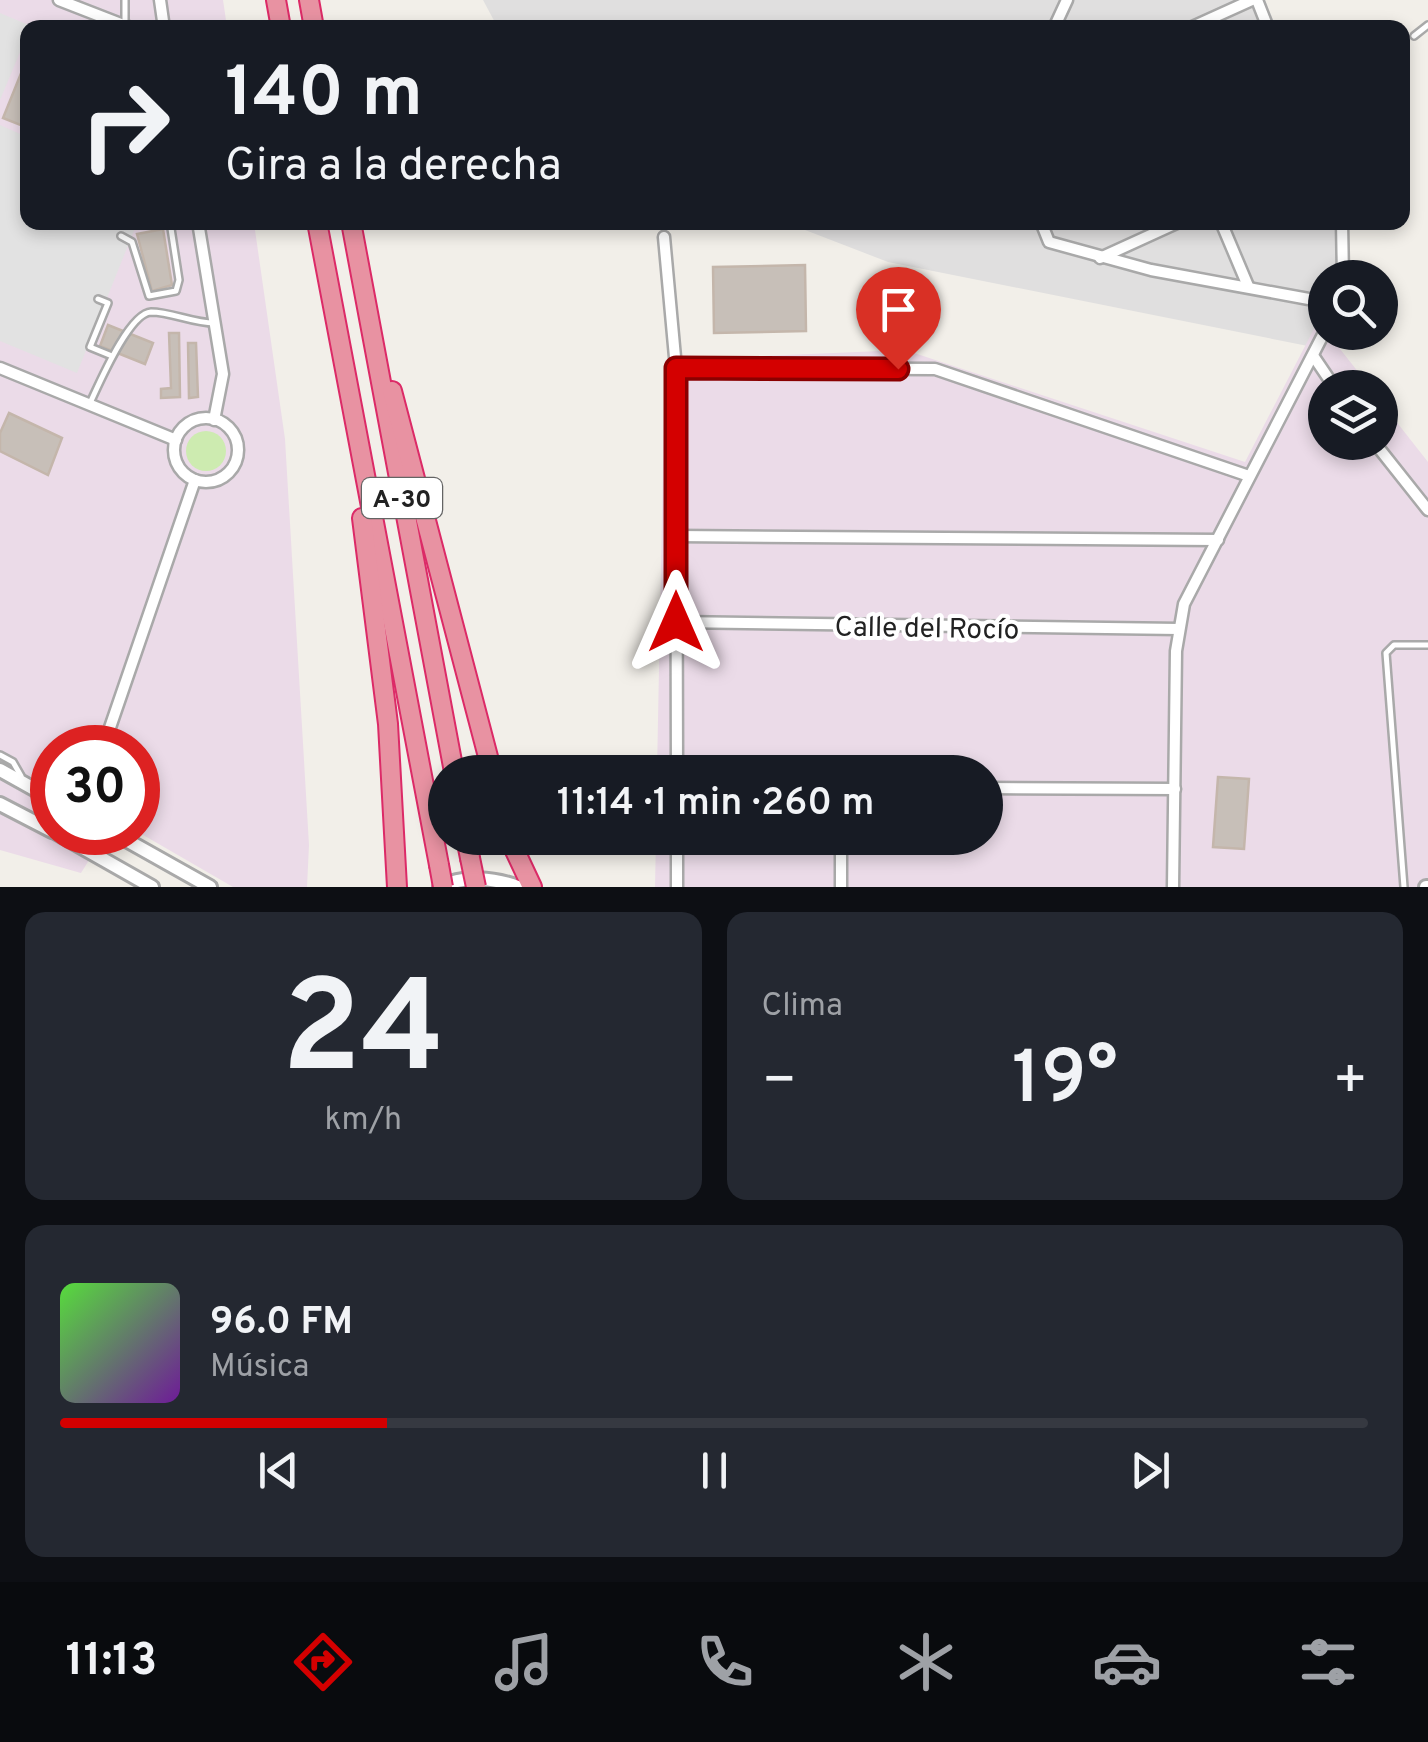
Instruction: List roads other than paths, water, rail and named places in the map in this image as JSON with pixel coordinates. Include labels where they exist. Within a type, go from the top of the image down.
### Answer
[{"type":"highway","name":"A-30","points":[[319,230],[441,887]]},
{"type":"highway","name":"A-30","points":[[352,230],[451,755]]},
{"type":"highway","points":[[356,252],[488,755]]},
{"type":"highway","points":[[340,344],[388,724],[397,887]]},
{"type":"highway","points":[[469,855],[476,887]]},
{"type":"highway","points":[[517,855],[532,887]]},
{"type":"street","points":[[59,0],[112,20]]},
{"type":"street","points":[[1208,20],[1254,0]]},
{"type":"street","points":[[199,230],[222,374],[214,420]]},
{"type":"street","points":[[1045,230],[1050,242],[1098,258],[1308,298]]},
{"type":"street","points":[[1098,258],[1161,230]]},
{"type":"street","points":[[1224,230],[1248,286]]},
{"type":"street","points":[[1342,230],[1343,260]]},
{"type":"street","points":[[664,237],[676,368],[677,755]]},
{"type":"street","points":[[1176,887],[1179,629],[1184,604],[1317,350]]},
{"type":"street","points":[[1314,357],[1323,370]]},
{"type":"street","points":[[0,368],[176,440]]},
{"type":"street","points":[[676,368],[935,369],[1249,476]]},
{"type":"street","points":[[214,420],[231,431],[236,460],[224,476],[195,480],[176,459],[176,440],[194,421],[214,420]]},
{"type":"street","points":[[1388,460],[1428,510]]},
{"type":"street","points":[[111,725],[195,480]]},
{"type":"street","points":[[676,536],[1218,540]]},
{"type":"street","name":"Calle del Rocío","points":[[676,622],[1179,629]]},
{"type":"street","points":[[0,770],[30,786]]},
{"type":"street","points":[[1003,788],[1175,789]]},
{"type":"street","points":[[0,804],[30,820]]},
{"type":"street","points":[[95,855],[152,887]]},
{"type":"street","points":[[153,855],[210,887]]},
{"type":"street","points":[[677,855],[677,887]]},
{"type":"street","points":[[841,855],[841,887]]},
{"type":"street","points":[[441,887],[452,881],[498,879],[518,887]]},
{"type":"lane","points":[[1414,36],[1428,25]]},
{"type":"lane","points":[[121,236],[132,242],[149,296],[176,291],[179,280],[171,230]]},
{"type":"lane","points":[[98,299],[108,303],[90,346],[113,356]]},
{"type":"lane","points":[[90,403],[113,356],[135,322],[147,313],[215,323]]},
{"type":"lane","points":[[1404,887],[1386,653],[1394,646],[1428,645]]},
{"type":"lane","points":[[0,755],[12,762],[24,783]]}]
